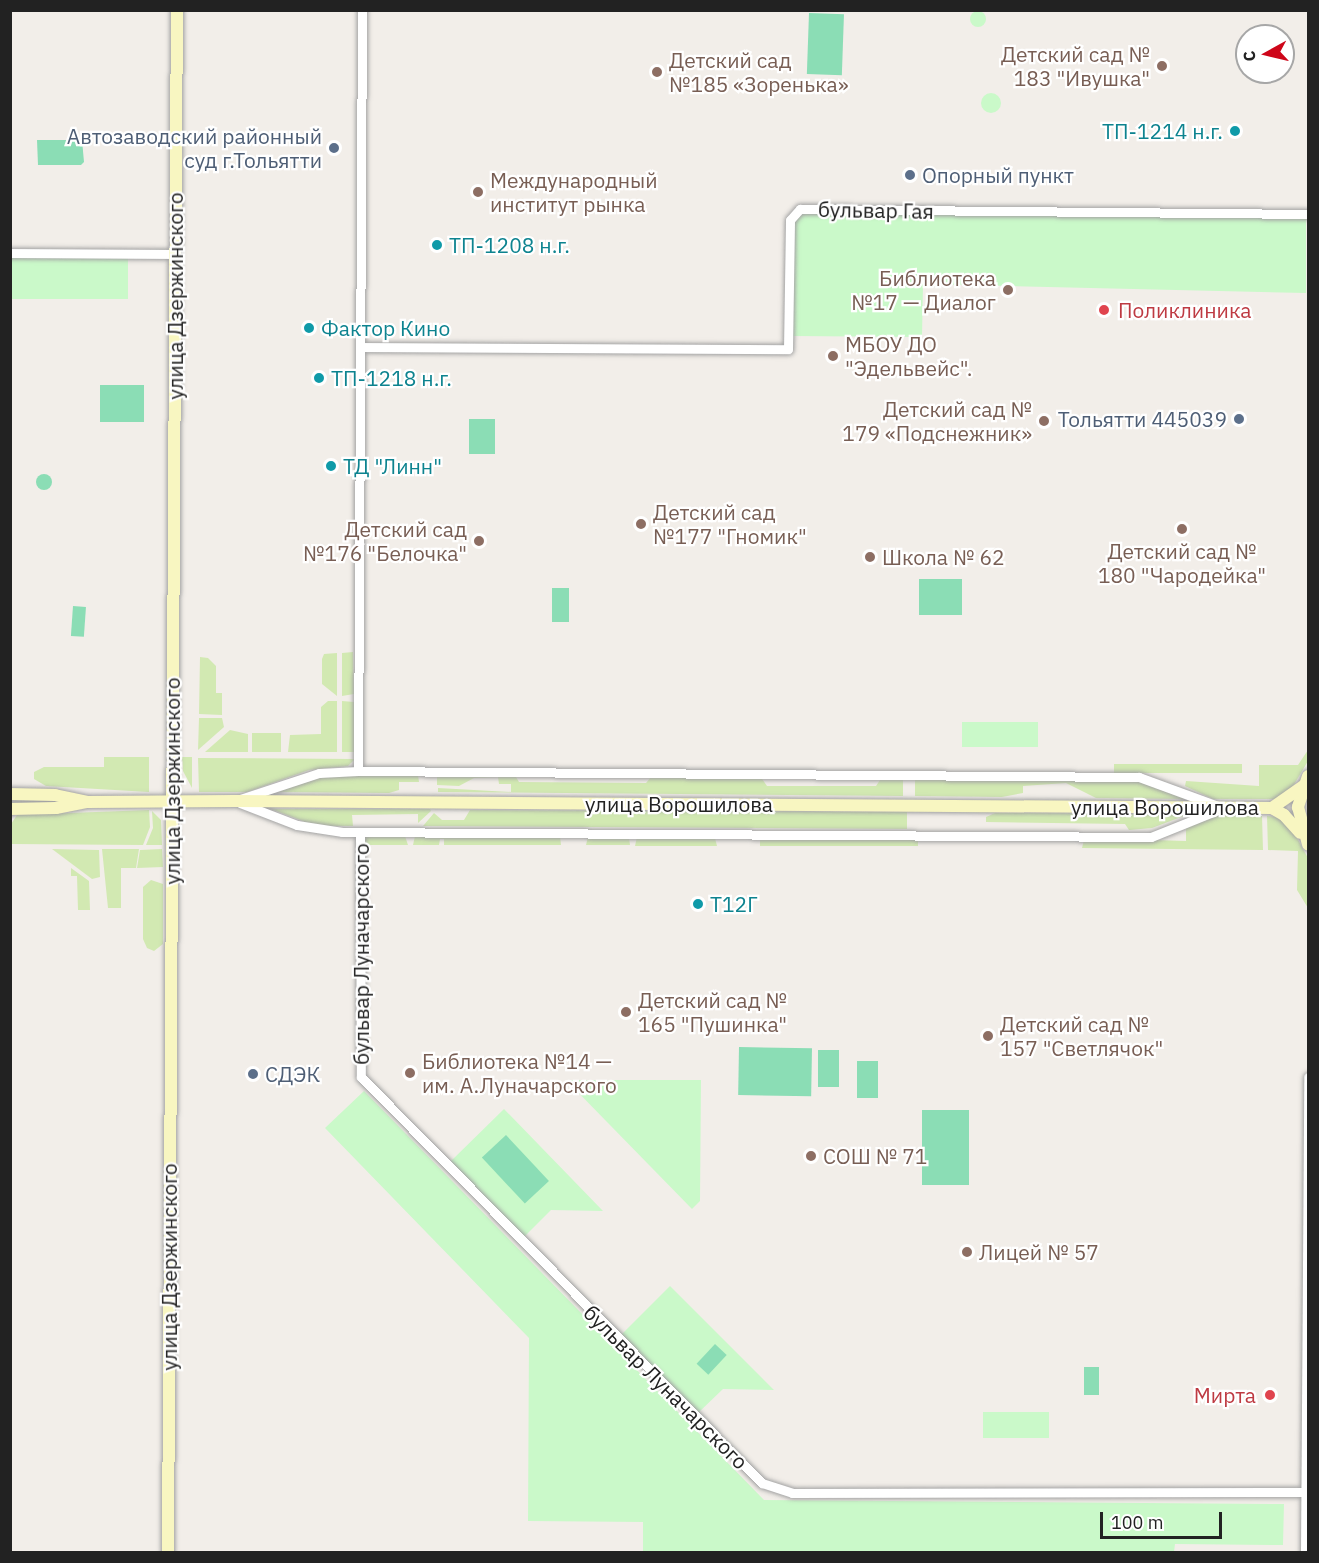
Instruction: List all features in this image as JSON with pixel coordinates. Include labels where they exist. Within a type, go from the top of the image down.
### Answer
[{"type":"main road","name":"улица Дзержинского","points":[[168,1552],[177,10]]},
{"type":"main road","points":[[1306,781],[1272,808],[1293,823],[1306,842]]},
{"type":"main road","points":[[1306,781],[1298,807],[1306,842]]},
{"type":"main road","name":"улица Ворошилова","points":[[10,794],[55,795],[87,802]]},
{"type":"main road","name":"улица Ворошилова","points":[[10,809],[56,808],[87,802],[235,801],[1272,808]]},
{"type":"street","points":[[358,771],[362,10]]},
{"type":"street","name":"бульвар Гая","points":[[360,347],[788,349],[790,220],[800,209],[1308,214]]},
{"type":"street","points":[[10,253],[175,254]]},
{"type":"street","points":[[235,801],[318,773],[358,771],[1138,777],[1223,808]]},
{"type":"street","points":[[235,801],[297,825],[360,832],[1151,837],[1223,808]]},
{"type":"street","name":"бульвар Луначарского","points":[[360,832],[361,1077],[762,1483],[792,1493],[1305,1492]]},
{"type":"street","points":[[1305,1552],[1308,1077]]},
{"type":"green space","points":[[975,11],[981,11],[986,19],[984,25],[975,27],[970,22],[970,16]]},
{"type":"green space","points":[[809,13],[844,14],[842,75],[807,74]]},
{"type":"green space","points":[[987,93],[995,93],[1001,99],[1001,107],[995,113],[987,113],[981,107],[981,99]]},
{"type":"green space","points":[[37,140],[82,140],[84,162],[81,165],[38,165]]},
{"type":"green space","points":[[795,214],[1306,216],[1306,293],[923,284],[922,337],[791,336]]},
{"type":"green space","points":[[11,257],[128,257],[128,299],[11,299]]},
{"type":"green space","points":[[100,385],[144,385],[144,422],[100,422]]},
{"type":"green space","points":[[469,419],[495,419],[495,454],[469,454]]},
{"type":"green space","points":[[44,474],[52,482],[44,490],[36,482]]},
{"type":"green space","points":[[919,579],[962,579],[962,615],[919,615]]},
{"type":"green space","points":[[552,588],[569,588],[569,622],[552,622]]},
{"type":"green space","points":[[73,606],[86,607],[84,637],[71,636]]},
{"type":"green space","points":[[353,652],[354,694],[342,696],[342,653]]},
{"type":"green space","points":[[337,653],[337,696],[322,684],[322,659],[324,654]]},
{"type":"green space","points":[[200,657],[208,658],[216,666],[216,693],[222,693],[222,715],[199,714]]},
{"type":"green space","points":[[328,701],[337,701],[337,752],[288,752],[290,735],[321,734],[321,707]]},
{"type":"green space","points":[[342,701],[354,702],[356,752],[342,752]]},
{"type":"green space","points":[[199,718],[222,718],[224,727],[198,750]]},
{"type":"green space","points":[[962,722],[1038,722],[1038,747],[962,747]]},
{"type":"green space","points":[[230,730],[248,734],[248,752],[205,752]]},
{"type":"green space","points":[[252,733],[281,733],[281,752],[252,752]]},
{"type":"green space","points":[[1308,750],[1308,761],[1292,788],[1279,799],[1213,799],[1185,786],[1186,781],[1259,786],[1259,765],[1298,765]]},
{"type":"green space","points":[[104,757],[149,757],[149,792],[46,786],[34,779],[34,772],[44,767],[104,767]]},
{"type":"green space","points":[[182,757],[192,757],[192,788],[183,771]]},
{"type":"green space","points":[[198,758],[355,759],[348,766],[309,770],[247,792],[199,792]]},
{"type":"green space","points":[[1114,764],[1242,764],[1242,773],[1114,773]]},
{"type":"green space","points":[[418,775],[419,782],[399,782],[399,790],[389,793],[272,792],[327,776]]},
{"type":"green space","points":[[437,775],[516,777],[519,782],[646,783],[651,777],[760,776],[767,786],[876,786],[882,777],[903,777],[903,796],[438,792],[438,788],[511,792],[511,784],[499,784],[498,777],[474,778],[459,786],[437,785]]},
{"type":"green space","points":[[915,777],[1134,780],[1188,799],[1096,798],[1066,783],[1023,786],[1023,793],[1002,797],[915,796]]},
{"type":"green space","points":[[271,809],[430,809],[431,811],[418,823],[418,814],[352,815],[353,826],[316,826]]},
{"type":"green space","points":[[149,810],[150,827],[143,845],[11,844],[11,824],[17,815]]},
{"type":"green space","points":[[470,810],[907,812],[907,829],[423,826],[434,813],[442,820],[464,820]]},
{"type":"green space","points":[[152,811],[161,820],[162,845],[146,845],[153,828]]},
{"type":"green space","points":[[995,813],[1189,814],[1152,828],[1129,830],[1125,824],[986,822],[986,817]]},
{"type":"green space","points":[[1216,816],[1262,816],[1263,850],[1082,848],[1084,840],[1089,838],[1186,841],[1186,824]]},
{"type":"green space","points":[[1267,816],[1279,817],[1291,827],[1308,858],[1308,908],[1297,890],[1298,851],[1268,850]]},
{"type":"green space","points":[[405,836],[408,845],[364,845],[365,837]]},
{"type":"green space","points":[[415,836],[560,836],[561,845],[444,845],[444,839],[440,839],[439,845],[413,845]]},
{"type":"green space","points":[[588,837],[629,838],[630,845],[586,845]]},
{"type":"green space","points":[[637,837],[715,838],[717,846],[635,846]]},
{"type":"green space","points":[[760,838],[918,838],[918,846],[760,846]]},
{"type":"green space","points":[[52,849],[99,850],[100,877],[92,879]]},
{"type":"green space","points":[[102,849],[139,849],[136,868],[121,868],[121,908],[108,908]]},
{"type":"green space","points":[[162,849],[163,867],[137,868],[140,850]]},
{"type":"green space","points":[[71,868],[89,881],[90,910],[78,910],[77,876],[71,876]]},
{"type":"green space","points":[[151,880],[163,884],[163,944],[154,951],[147,948],[143,939],[143,887]]},
{"type":"green space","points":[[739,1047],[812,1048],[811,1096],[738,1095]]},
{"type":"green space","points":[[818,1050],[839,1050],[839,1087],[818,1087]]},
{"type":"green space","points":[[857,1061],[878,1061],[878,1098],[857,1098]]},
{"type":"green space","points":[[566,1080],[701,1080],[700,1201],[692,1209]]},
{"type":"green space","points":[[364,1091],[764,1500],[1284,1504],[1283,1545],[1175,1544],[1174,1552],[643,1552],[643,1522],[528,1521],[529,1338],[325,1128]]},
{"type":"green space","points":[[504,1109],[603,1211],[551,1210],[524,1237],[451,1161]]},
{"type":"green space","points":[[922,1110],[969,1110],[969,1185],[922,1185]]},
{"type":"green space","points":[[506,1135],[549,1181],[525,1204],[482,1158]]},
{"type":"green space","points":[[670,1286],[774,1390],[723,1389],[698,1413],[621,1335]]},
{"type":"green space","points":[[715,1344],[727,1355],[708,1375],[697,1364]]},
{"type":"green space","points":[[1084,1367],[1099,1367],[1099,1395],[1084,1395]]},
{"type":"green space","points":[[983,1412],[1049,1412],[1049,1438],[983,1438]]},
{"type":"place","name":"Детский сад № 183 \"Ивушка\"","points":[[1162,66]]},
{"type":"place","name":"Детский сад №185 «Зоренька»","points":[[657,72]]},
{"type":"place","name":"ТП-1214 н.г.","points":[[1235,131]]},
{"type":"place","name":"Автозаводский районный суд г.Тольятти","points":[[334,148]]},
{"type":"place","name":"Опорный пункт","points":[[910,175]]},
{"type":"place","name":"Международный институт рынка","points":[[478,192]]},
{"type":"place","name":"ТП-1208 н.г.","points":[[437,245]]},
{"type":"place","name":"Библиотека №17 — Диалог","points":[[1008,290]]},
{"type":"place","name":"Поликлиника","points":[[1104,310]]},
{"type":"place","name":"Фактор Кино","points":[[309,328]]},
{"type":"place","name":"МБОУ ДО \"Эдельвейс\".","points":[[833,356]]},
{"type":"place","name":"ТП-1218 н.г.","points":[[319,378]]},
{"type":"place","name":"Тольятти 445039","points":[[1239,419]]},
{"type":"place","name":"Детский сад № 179 «Подснежник»","points":[[1044,421]]},
{"type":"place","name":"ТД \"Линн\"","points":[[331,466]]},
{"type":"place","name":"Детский сад №177 \"Гномик\"","points":[[641,524]]},
{"type":"place","name":"Детский сад № 180 \"Чародейка\"","points":[[1182,529]]},
{"type":"place","name":"Детский сад №176 \"Белочка\"","points":[[479,541]]},
{"type":"place","name":"Школа № 62","points":[[870,557]]},
{"type":"place","name":"T12Г","points":[[698,904]]},
{"type":"place","name":"Детский сад № 165 \"Пушинка\"","points":[[626,1012]]},
{"type":"place","name":"Детский сад № 157 \"Светлячок\"","points":[[988,1036]]},
{"type":"place","name":"Библиотека №14 — им. А.Луначарского","points":[[410,1073]]},
{"type":"place","name":"СДЭК","points":[[253,1074]]},
{"type":"place","name":"СОШ № 71","points":[[811,1156]]},
{"type":"place","name":"Лицей № 57","points":[[967,1252]]},
{"type":"place","name":"Мирта","points":[[1270,1395]]}]
